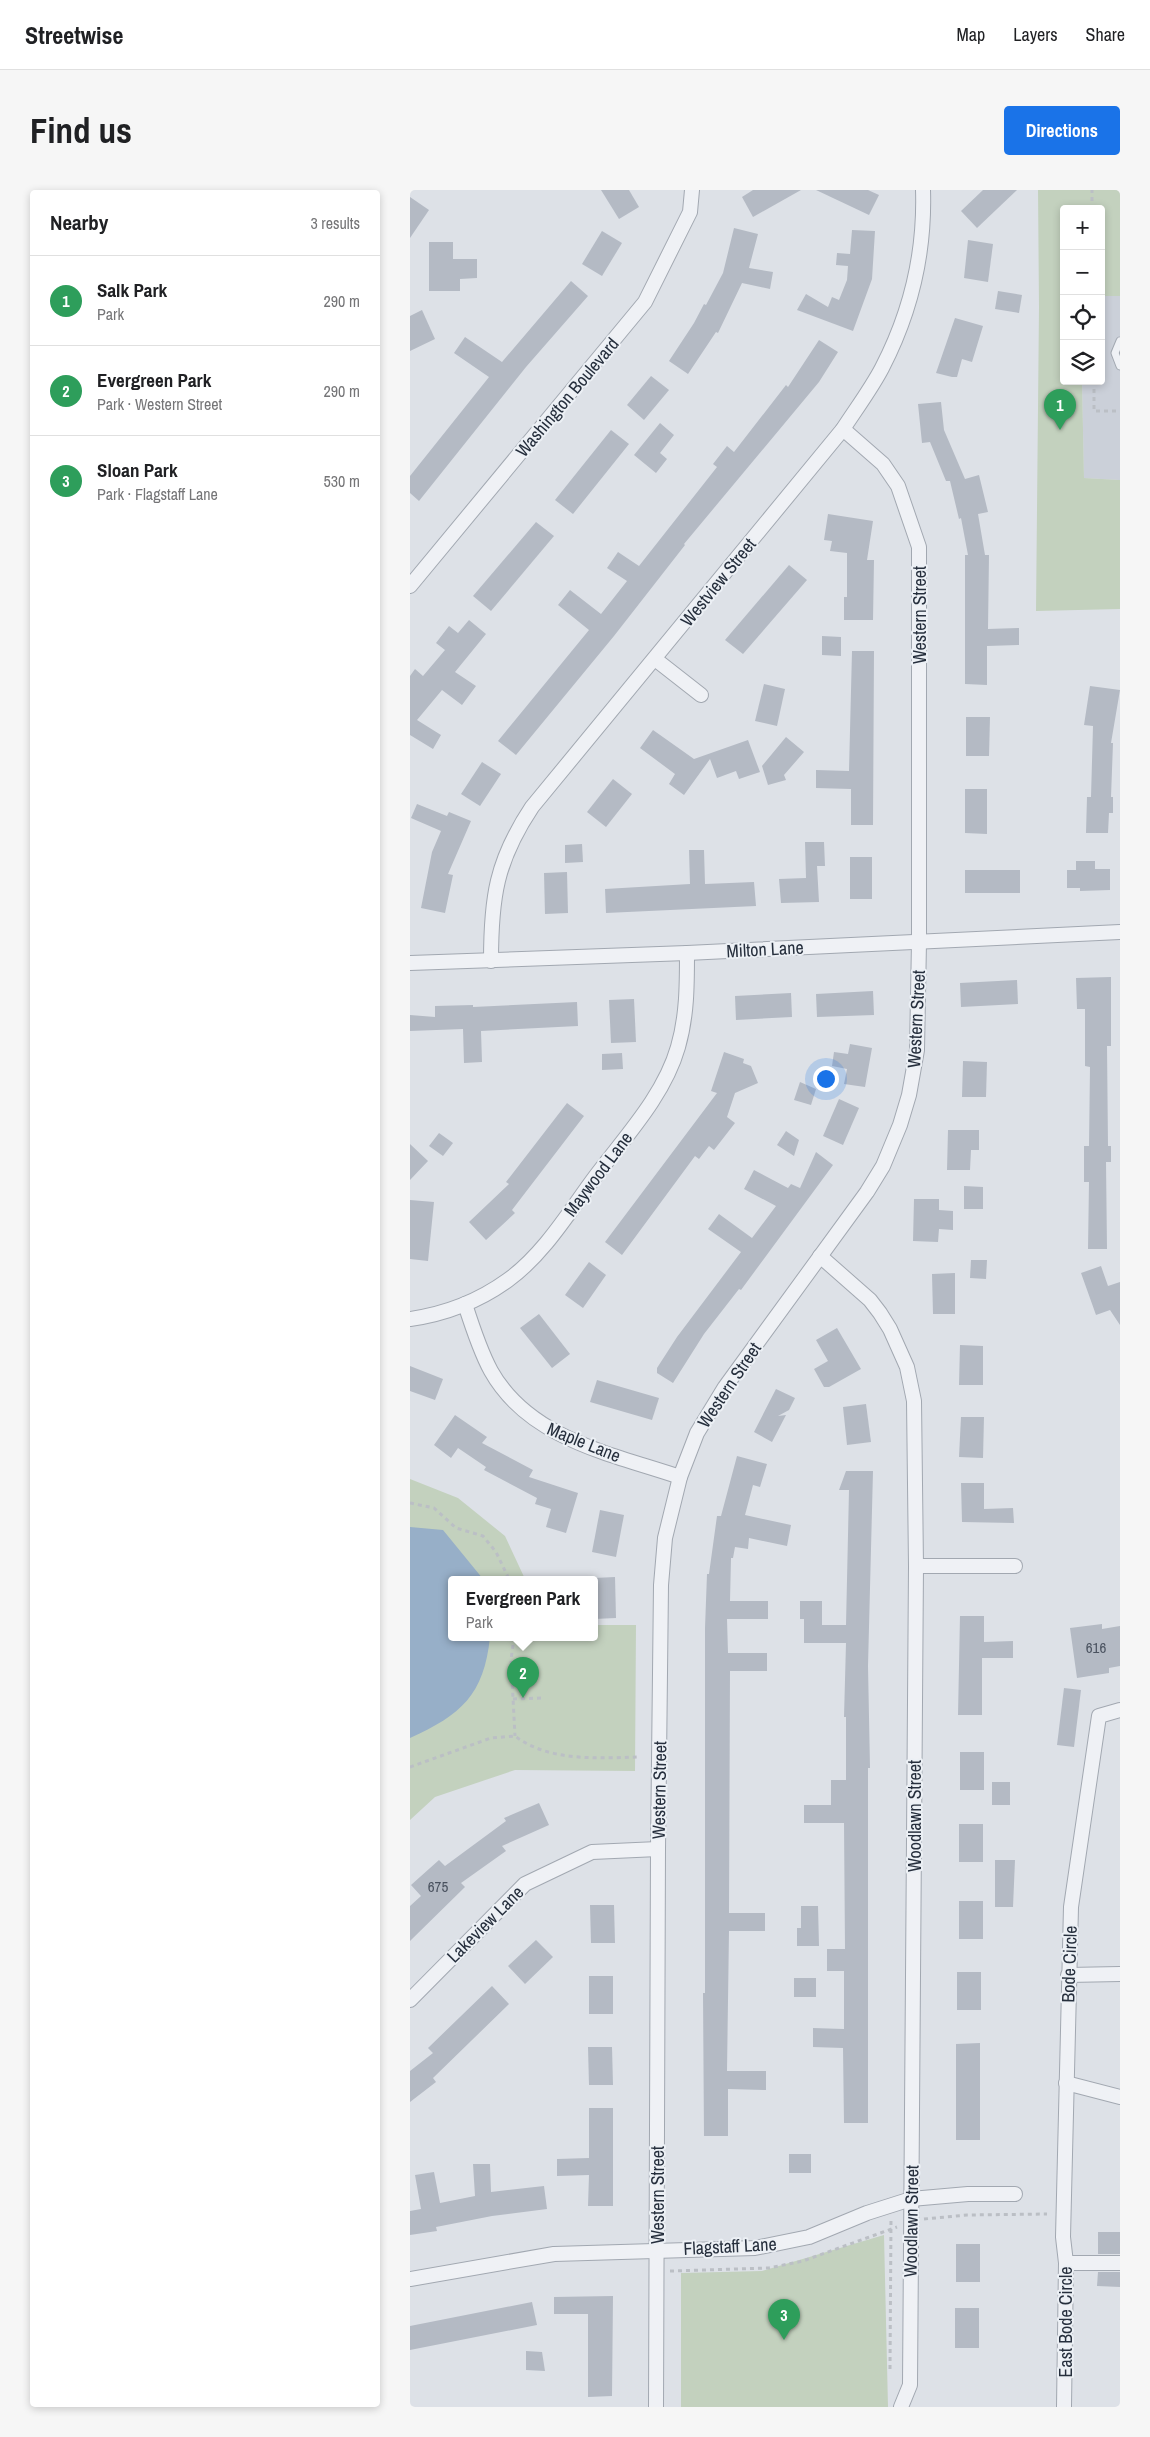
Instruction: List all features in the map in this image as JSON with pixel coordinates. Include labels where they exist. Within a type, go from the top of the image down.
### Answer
[{"type":"street","name":"Washington Boulevard","points":[[410,586],[645,302],[690,212],[692,190]]},
{"type":"street","name":"Westview Street","points":[[491,962],[491,919],[497,876],[505,852],[519,826],[532,807],[843,429],[882,369],[903,324],[919,266],[923,190]]},
{"type":"street","name":"Western Street","points":[[656,2407],[658,1848],[662,1560],[665,1538],[680,1477],[697,1433],[725,1387],[867,1192],[882,1166],[902,1118],[909,1095],[917,1050],[919,942],[919,547],[898,486],[883,464],[843,429]]},
{"type":"street","points":[[655,659],[701,695]]},
{"type":"street","name":"Milton Lane","points":[[410,963],[491,962],[1120,932]]},
{"type":"street","name":"Maywood Lane","points":[[410,1319],[465,1304],[508,1280],[538,1252],[661,1086],[673,1061],[684,1025],[687,994],[687,953]]},
{"type":"street","name":"Woodlawn Street","points":[[820,1256],[870,1300],[890,1329],[907,1367],[913,1392],[916,1419],[910,2385],[901,2407]]},
{"type":"street","name":"Maple Lane","points":[[465,1304],[491,1370],[514,1402],[531,1417],[569,1439],[680,1477]]},
{"type":"street","points":[[916,1566],[1015,1566]]},
{"type":"street","name":"Bode Circle","points":[[1063,2237],[1071,1906],[1098,1716],[1120,1710]]},
{"type":"street","name":"Lakeview Lane","points":[[410,2000],[525,1884],[592,1852],[658,1848]]},
{"type":"street","points":[[1068,1975],[1120,1974]]},
{"type":"street","points":[[1066,2083],[1120,2097]]},
{"type":"street","name":"Flagstaff Lane","points":[[410,2280],[554,2254],[656,2249],[731,2249],[782,2243],[834,2228],[891,2205],[912,2199],[968,2194],[1015,2194]]},
{"type":"street","name":"East Bode Circle","points":[[1063,2237],[1066,2263],[1064,2407]]},
{"type":"street","points":[[1066,2263],[1120,2263]]},
{"type":"lane","points":[[1120,341],[1115,353],[1120,366]]},
{"type":"path","points":[[1092,190],[1092,205]]},
{"type":"path","points":[[1094,385],[1094,410],[1120,410]]},
{"type":"path","points":[[410,1503],[434,1508],[456,1528],[483,1536],[496,1552],[508,1576]]},
{"type":"path","points":[[513,1641],[511,1660],[515,1736]]},
{"type":"path","points":[[513,1699],[544,1698]]},
{"type":"path","points":[[410,1767],[491,1738],[515,1736],[524,1743],[576,1758],[639,1757]]},
{"type":"path","points":[[890,2369],[891,2205]]},
{"type":"path","points":[[656,2271],[769,2268],[804,2261],[911,2222],[966,2215],[1047,2214]]},
{"type":"shaded area","points":[[1105,296],[1120,296],[1120,480],[1084,478],[1082,385],[1105,385]]},
{"type":"green space","points":[[1038,190],[1120,190],[1120,296],[1105,296],[1105,205],[1060,205],[1060,385],[1082,385],[1084,478],[1120,480],[1120,609],[1036,611],[1039,307]]},
{"type":"green space","points":[[410,1479],[458,1498],[505,1536],[524,1576],[448,1576],[448,1641],[598,1641],[598,1625],[636,1625],[635,1771],[515,1770],[435,1797],[410,1820]]},
{"type":"green space","points":[[884,2235],[888,2407],[681,2407],[681,2273],[762,2271]]},
{"type":"water","points":[[410,1527],[443,1530],[481,1576],[448,1576],[448,1641],[489,1641],[482,1674],[467,1701],[443,1721],[410,1738]]},
{"type":"building","points":[[601,190],[629,190],[639,207],[619,219]]},
{"type":"building","points":[[753,190],[801,190],[753,217],[742,197]]},
{"type":"building","points":[[816,190],[868,190],[879,195],[869,215]]},
{"type":"building","points":[[983,190],[1017,190],[977,228],[961,211]]},
{"type":"building","points":[[410,197],[429,210],[410,238]]},
{"type":"building","points":[[734,228],[758,234],[749,268],[773,272],[770,289],[742,283],[718,333],[716,332],[688,374],[669,361],[704,304],[706,305],[723,273]]},
{"type":"building","points":[[852,230],[875,231],[872,279],[853,331],[797,310],[806,294],[828,307],[832,297],[839,300],[847,280],[848,266],[836,265],[837,253],[850,254]]},
{"type":"building","points":[[602,231],[622,243],[602,276],[582,264]]},
{"type":"building","points":[[968,240],[993,244],[988,282],[964,278]]},
{"type":"building","points":[[429,242],[453,242],[453,259],[477,259],[477,278],[460,279],[460,291],[429,291]]},
{"type":"building","points":[[571,281],[588,296],[526,367],[419,501],[410,493],[410,476],[489,377],[454,353],[465,337],[502,362]]},
{"type":"building","points":[[998,291],[1022,295],[1019,313],[995,309]]},
{"type":"building","points":[[422,310],[435,339],[410,351],[410,316]]},
{"type":"building","points":[[955,318],[983,326],[972,362],[962,359],[957,377],[952,377],[936,373]]},
{"type":"building","points":[[819,340],[838,352],[819,382],[684,544],[614,636],[516,755],[498,741],[589,630],[558,605],[570,590],[601,614],[627,581],[607,568],[618,552],[639,566],[717,467],[713,464],[727,446],[734,452],[786,385],[788,387]]},
{"type":"building","points":[[651,376],[669,390],[644,420],[627,405]]},
{"type":"building","points":[[941,402],[944,430],[965,479],[979,475],[988,512],[978,514],[985,555],[989,555],[988,629],[1019,628],[1019,645],[987,646],[987,685],[965,684],[965,555],[968,555],[961,518],[959,519],[950,481],[946,481],[930,442],[922,443],[918,404]]},
{"type":"building","points":[[660,423],[674,435],[660,453],[667,459],[656,473],[634,455]]},
{"type":"building","points":[[611,430],[629,444],[573,514],[555,500]]},
{"type":"building","points":[[828,514],[873,521],[867,560],[874,560],[873,620],[844,620],[844,597],[847,597],[847,553],[830,551],[832,541],[824,540]]},
{"type":"building","points":[[536,522],[554,536],[491,611],[473,596]]},
{"type":"building","points":[[789,565],[807,580],[743,654],[725,640]]},
{"type":"building","points":[[469,620],[486,634],[455,672],[476,686],[462,705],[442,690],[417,720],[441,735],[433,749],[410,735],[410,676],[415,669],[423,676],[445,650],[436,643],[449,626],[458,633]]},
{"type":"building","points":[[822,636],[841,637],[841,656],[822,655]]},
{"type":"building","points":[[852,651],[874,651],[873,825],[851,825],[851,789],[816,788],[816,770],[849,771]]},
{"type":"building","points":[[764,684],[785,689],[777,726],[755,721]]},
{"type":"building","points":[[1090,686],[1120,690],[1111,743],[1113,743],[1111,797],[1113,797],[1113,813],[1109,813],[1108,833],[1086,833],[1087,797],[1091,797],[1093,726],[1084,725]]},
{"type":"building","points":[[966,717],[990,717],[989,756],[966,756]]},
{"type":"building","points":[[653,730],[694,759],[748,740],[760,772],[739,779],[736,771],[717,778],[710,759],[684,795],[669,784],[675,774],[640,748]]},
{"type":"building","points":[[786,737],[804,752],[784,775],[786,780],[768,785],[762,766]]},
{"type":"building","points":[[482,762],[501,774],[480,806],[461,794]]},
{"type":"building","points":[[613,779],[632,794],[606,827],[587,812]]},
{"type":"building","points":[[965,789],[987,789],[987,834],[965,833]]},
{"type":"building","points":[[417,804],[447,816],[449,812],[471,821],[448,874],[453,875],[445,913],[421,908],[432,852],[441,831],[411,818]]},
{"type":"building","points":[[805,842],[824,842],[825,866],[817,866],[819,902],[781,903],[779,879],[806,878]]},
{"type":"building","points":[[582,844],[583,862],[565,863],[565,845]]},
{"type":"building","points":[[689,850],[704,850],[705,884],[754,882],[756,906],[606,913],[605,889],[690,884]]},
{"type":"building","points":[[850,857],[872,857],[872,899],[850,899]]},
{"type":"building","points":[[1076,861],[1095,861],[1095,869],[1110,869],[1110,890],[1080,891],[1080,888],[1067,888],[1067,870],[1076,870]]},
{"type":"building","points":[[965,870],[1020,870],[1020,893],[965,893]]},
{"type":"building","points":[[567,872],[568,913],[545,914],[544,873]]},
{"type":"building","points":[[1111,977],[1111,1046],[1107,1046],[1108,1146],[1111,1146],[1111,1162],[1106,1162],[1107,1249],[1088,1249],[1089,1182],[1084,1182],[1084,1146],[1089,1146],[1090,1067],[1085,1066],[1085,1009],[1077,1009],[1076,978]]},
{"type":"building","points":[[1017,980],[1018,1004],[961,1007],[960,983]]},
{"type":"building","points":[[873,991],[874,1015],[817,1017],[816,994]]},
{"type":"building","points":[[791,993],[792,1017],[736,1020],[735,996]]},
{"type":"building","points":[[634,999],[636,1042],[611,1043],[609,1000]]},
{"type":"building","points":[[577,1002],[578,1026],[481,1031],[482,1062],[464,1063],[463,1029],[410,1031],[410,1015],[435,1017],[435,1006],[473,1005],[473,1007]]},
{"type":"building","points":[[850,1044],[872,1048],[865,1087],[844,1084],[847,1069],[832,1066],[834,1052],[848,1054]]},
{"type":"building","points":[[724,1052],[744,1059],[743,1063],[751,1066],[758,1083],[735,1093],[727,1117],[735,1123],[714,1150],[709,1146],[699,1159],[695,1156],[622,1255],[605,1242],[717,1093],[711,1091]]},
{"type":"building","points":[[622,1053],[623,1069],[602,1070],[602,1054]]},
{"type":"building","points":[[963,1061],[987,1062],[986,1097],[962,1097]]},
{"type":"building","points":[[800,1082],[816,1089],[811,1105],[794,1100]]},
{"type":"building","points":[[839,1099],[859,1108],[843,1145],[823,1136]]},
{"type":"building","points":[[567,1103],[584,1116],[512,1210],[515,1213],[486,1240],[469,1222],[509,1184],[506,1182]]},
{"type":"building","points":[[948,1130],[979,1130],[979,1150],[971,1150],[970,1170],[947,1170]]},
{"type":"building","points":[[786,1131],[799,1140],[794,1156],[777,1145]]},
{"type":"building","points":[[439,1133],[453,1143],[443,1156],[429,1146]]},
{"type":"building","points":[[410,1144],[428,1161],[410,1180]]},
{"type":"building","points":[[816,1152],[833,1165],[741,1290],[739,1289],[704,1334],[673,1383],[657,1373],[657,1368],[677,1337],[741,1252],[708,1229],[719,1214],[752,1238],[776,1206],[744,1189],[754,1170],[788,1188],[791,1184],[800,1188]]},
{"type":"building","points":[[964,1186],[983,1187],[983,1209],[964,1209]]},
{"type":"building","points":[[914,1199],[939,1199],[939,1210],[953,1211],[953,1230],[939,1229],[938,1242],[913,1241]]},
{"type":"building","points":[[410,1200],[434,1202],[428,1261],[410,1259]]},
{"type":"building","points":[[971,1260],[987,1260],[986,1279],[970,1278]]},
{"type":"building","points":[[589,1262],[606,1275],[583,1308],[565,1295]]},
{"type":"building","points":[[1101,1266],[1108,1286],[1120,1282],[1120,1325],[1110,1310],[1096,1315],[1081,1273]]},
{"type":"building","points":[[955,1273],[955,1314],[933,1314],[932,1274]]},
{"type":"building","points":[[539,1314],[570,1354],[552,1368],[520,1328]]},
{"type":"building","points":[[837,1328],[861,1369],[829,1387],[824,1387],[814,1369],[828,1361],[816,1340]]},
{"type":"building","points":[[960,1345],[983,1346],[983,1385],[959,1385]]},
{"type":"building","points":[[410,1366],[443,1379],[435,1400],[410,1391]]},
{"type":"building","points":[[597,1380],[659,1398],[652,1420],[590,1402]]},
{"type":"building","points":[[776,1389],[795,1398],[789,1410],[778,1416],[786,1415],[772,1442],[754,1432]]},
{"type":"building","points":[[866,1404],[871,1442],[847,1445],[843,1407]]},
{"type":"building","points":[[455,1415],[487,1437],[482,1443],[533,1470],[529,1477],[578,1493],[566,1533],[546,1527],[551,1509],[535,1504],[537,1498],[484,1470],[486,1467],[458,1448],[451,1458],[434,1445]]},
{"type":"building","points":[[961,1417],[984,1417],[983,1458],[959,1457]]},
{"type":"building","points":[[737,1456],[767,1464],[760,1487],[753,1485],[745,1515],[791,1525],[787,1546],[749,1538],[748,1549],[735,1547],[733,1558],[731,1558],[730,1601],[768,1601],[768,1619],[727,1619],[728,1653],[767,1653],[767,1671],[730,1671],[729,1913],[765,1913],[765,1931],[729,1931],[727,2071],[766,2071],[766,2090],[728,2089],[728,2136],[704,2136],[703,1993],[705,1993],[705,1628],[707,1574],[709,1574],[717,1516],[721,1516]]},
{"type":"building","points":[[846,1471],[873,1471],[868,1666],[870,1768],[868,1768],[868,2123],[844,2123],[843,2048],[813,2047],[813,2028],[844,2029],[844,1971],[827,1971],[827,1949],[845,1949],[844,1823],[804,1823],[804,1805],[831,1805],[831,1780],[846,1780],[846,1717],[844,1717],[846,1643],[804,1643],[804,1619],[800,1619],[800,1601],[822,1601],[822,1625],[846,1625],[849,1490],[839,1490]]},
{"type":"building","points":[[961,1483],[984,1483],[984,1509],[1013,1508],[1014,1523],[962,1522]]},
{"type":"building","points":[[600,1510],[624,1515],[616,1557],[592,1552]]},
{"type":"building","points":[[615,1577],[616,1618],[598,1619],[598,1578]]},
{"type":"building","points":[[960,1616],[984,1616],[984,1642],[1013,1641],[1013,1658],[982,1658],[982,1715],[958,1715]]},
{"type":"building","points":[[1102,1624],[1102,1629],[1120,1626],[1120,1666],[1109,1668],[1109,1673],[1077,1678],[1070,1628]]},
{"type":"building","points":[[1064,1688],[1081,1690],[1074,1747],[1057,1745]]},
{"type":"building","points":[[960,1752],[984,1752],[984,1790],[960,1790]]},
{"type":"building","points":[[992,1782],[1010,1782],[1010,1805],[992,1805]]},
{"type":"building","points":[[539,1803],[549,1825],[502,1846],[506,1851],[461,1883],[465,1887],[410,1941],[410,1906],[421,1896],[411,1885],[439,1860],[445,1866],[506,1821],[504,1818]]},
{"type":"building","points":[[959,1824],[983,1824],[983,1862],[959,1862]]},
{"type":"building","points":[[995,1860],[1015,1860],[1013,1907],[995,1907]]},
{"type":"building","points":[[959,1901],[983,1901],[983,1939],[959,1939]]},
{"type":"building","points":[[590,1905],[614,1905],[615,1943],[591,1943]]},
{"type":"building","points":[[801,1906],[818,1906],[819,1946],[797,1946],[797,1928],[801,1928]]},
{"type":"building","points":[[536,1940],[553,1957],[525,1984],[508,1966]]},
{"type":"building","points":[[957,1972],[981,1972],[981,2010],[957,2010]]},
{"type":"building","points":[[589,1976],[613,1976],[613,2014],[589,2014]]},
{"type":"building","points":[[794,1978],[816,1978],[816,1997],[794,1997]]},
{"type":"building","points":[[492,1986],[509,2004],[433,2078],[436,2082],[410,2102],[410,2071],[433,2053],[428,2048]]},
{"type":"building","points":[[980,2043],[980,2140],[956,2140],[956,2044]]},
{"type":"building","points":[[588,2047],[612,2047],[613,2085],[589,2085]]},
{"type":"building","points":[[589,2108],[613,2108],[613,2206],[588,2206],[589,2175],[557,2176],[557,2159],[589,2158]]},
{"type":"building","points":[[789,2154],[811,2154],[811,2173],[789,2173]]},
{"type":"building","points":[[473,2164],[490,2164],[491,2192],[544,2186],[547,2209],[492,2216],[436,2227],[437,2231],[410,2235],[410,2211],[421,2209],[415,2175],[434,2172],[440,2203],[475,2196]]},
{"type":"building","points":[[1098,2232],[1120,2232],[1120,2254],[1098,2254]]},
{"type":"building","points":[[956,2244],[980,2244],[980,2282],[956,2282]]},
{"type":"building","points":[[1098,2272],[1120,2272],[1120,2287],[1097,2286]]},
{"type":"building","points":[[613,2296],[612,2396],[588,2397],[588,2314],[554,2314],[554,2297]]},
{"type":"building","points":[[532,2302],[537,2325],[410,2350],[410,2326]]},
{"type":"building","points":[[955,2308],[979,2308],[979,2348],[955,2348]]},
{"type":"building","points":[[526,2351],[542,2352],[545,2371],[526,2370]]},
{"type":"place","name":"Salk Park","points":[[1060,430]]},
{"type":"place","name":"Evergreen Park","points":[[523,1698]]},
{"type":"place","name":"Sloan Park","points":[[784,2340]]}]
